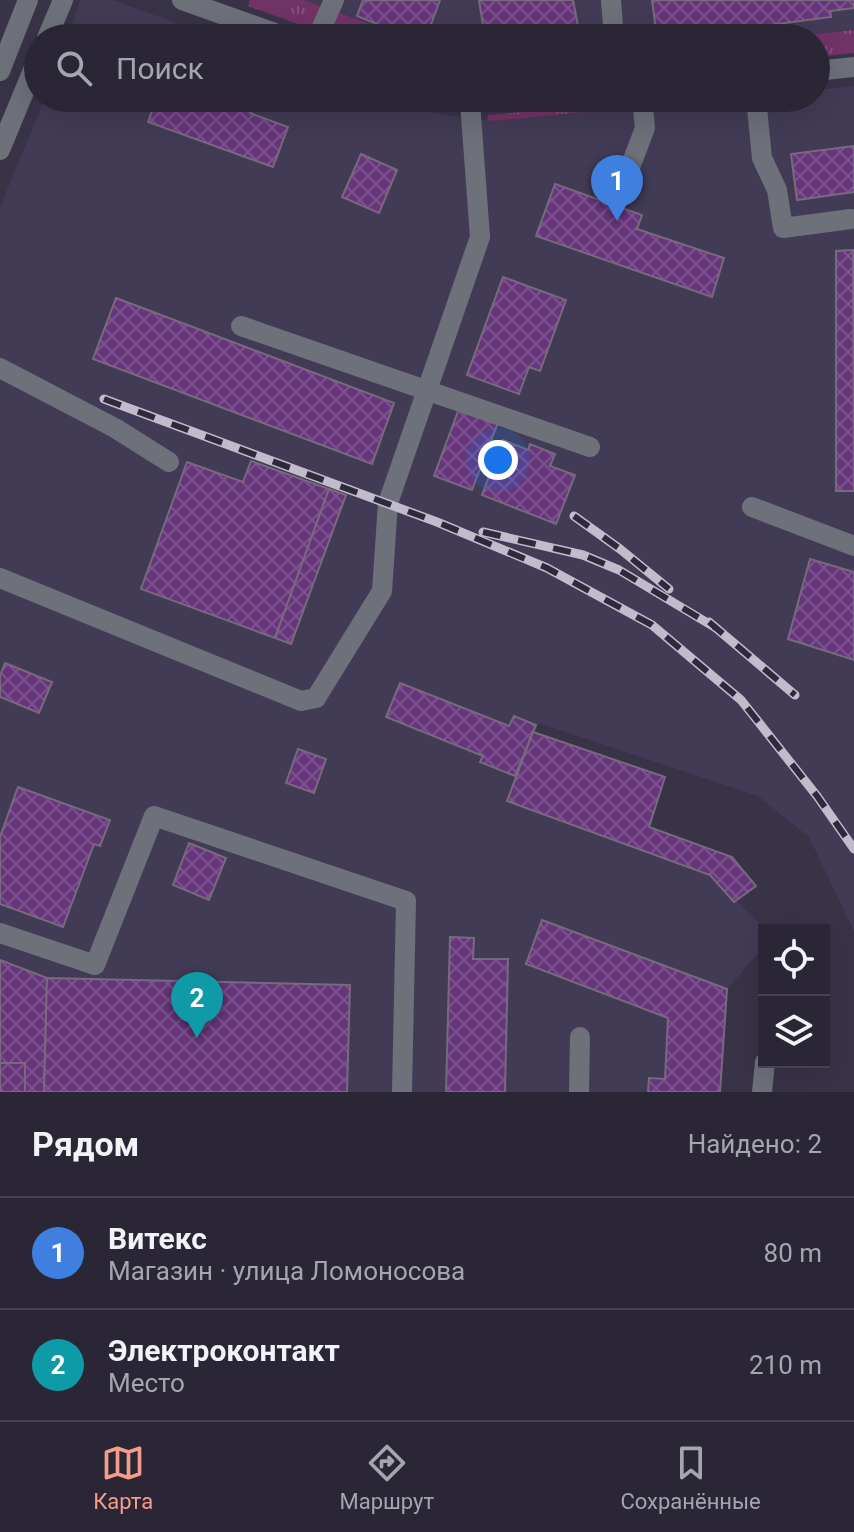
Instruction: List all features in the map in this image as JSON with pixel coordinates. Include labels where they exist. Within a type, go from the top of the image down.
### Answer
[{"type":"street","points":[[0,71],[28,0]]},
{"type":"street","points":[[53,24],[63,0]]},
{"type":"street","points":[[182,0],[250,24]]},
{"type":"street","points":[[323,24],[334,0]]},
{"type":"street","points":[[611,0],[613,24]]},
{"type":"street","points":[[830,70],[854,67]]},
{"type":"street","points":[[0,150],[24,92]]},
{"type":"street","points":[[0,578],[301,701],[316,698],[382,591],[388,503],[480,237],[465,112]]},
{"type":"street","points":[[621,191],[645,128],[643,112]]},
{"type":"street","points":[[757,112],[762,158],[777,190],[783,228],[851,219]]},
{"type":"street","points":[[241,326],[590,447]]},
{"type":"street","points":[[0,368],[115,428],[169,462]]},
{"type":"street","points":[[752,507],[854,546]]},
{"type":"street","points":[[0,933],[95,965],[154,816],[406,901],[402,1092]]},
{"type":"street","points":[[579,1092],[580,1037]]},
{"type":"street","points":[[762,1092],[764,1068]]},
{"type":"shaded area","points":[[80,0],[112,0],[180,24],[72,24]]},
{"type":"shaded area","points":[[304,0],[854,0],[854,30],[830,32],[830,24],[370,24]]},
{"type":"shaded area","points":[[854,86],[854,931],[809,837],[758,796],[539,723],[507,800],[710,875],[760,924],[758,953],[727,990],[720,1092],[0,1092],[0,207],[39,112],[431,112],[495,121],[583,112],[830,112],[830,89]]},
{"type":"green space","points":[[250,0],[304,0],[370,24],[298,24],[248,6]]},
{"type":"green space","points":[[854,30],[854,53],[830,56],[830,32]]},
{"type":"green space","points":[[583,112],[495,121],[487,120],[488,115]]},
{"type":"building","points":[[363,0],[440,0],[431,24],[377,24],[357,16]]},
{"type":"building","points":[[479,0],[573,0],[578,24],[483,24]]},
{"type":"building","points":[[652,0],[854,0],[854,8],[830,11],[831,17],[778,24],[655,24]]},
{"type":"building","points":[[152,112],[250,112],[288,127],[273,167],[148,122]]},
{"type":"building","points":[[854,146],[854,192],[797,200],[791,154]]},
{"type":"building","points":[[361,154],[397,170],[379,213],[342,197]]},
{"type":"building","points":[[555,184],[642,215],[637,229],[724,258],[712,297],[536,236]]},
{"type":"building","points":[[853,250],[854,491],[836,491],[836,251]]},
{"type":"building","points":[[503,277],[566,300],[540,371],[529,367],[519,394],[467,375]]},
{"type":"building","points":[[116,298],[394,403],[372,464],[93,359]]},
{"type":"building","points":[[460,406],[499,420],[472,490],[434,476]]},
{"type":"building","points":[[503,440],[528,450],[530,444],[555,454],[550,466],[575,475],[556,524],[482,495]]},
{"type":"building","points":[[251,461],[329,489],[275,638],[141,589],[187,462],[243,482]]},
{"type":"building","points":[[329,489],[346,495],[291,644],[275,638]]},
{"type":"building","points":[[810,559],[854,572],[854,660],[788,639]]},
{"type":"building","points":[[5,663],[52,682],[39,713],[0,697],[0,676]]},
{"type":"building","points":[[400,683],[509,726],[514,716],[536,725],[515,776],[480,762],[483,756],[386,717]]},
{"type":"building","points":[[533,732],[665,777],[649,827],[732,857],[756,886],[734,902],[710,875],[507,801]]},
{"type":"building","points":[[298,749],[326,759],[314,793],[286,783]]},
{"type":"building","points":[[18,787],[110,820],[100,846],[94,844],[63,927],[0,904],[0,837]]},
{"type":"building","points":[[189,843],[226,858],[209,900],[173,885]]},
{"type":"building","points":[[542,920],[727,989],[720,1092],[648,1092],[649,1078],[665,1079],[668,1018],[526,964]]},
{"type":"building","points":[[450,937],[474,938],[473,959],[508,959],[505,1092],[446,1092]]},
{"type":"building","points":[[0,960],[47,978],[44,1092],[25,1092],[25,1063],[0,1063]]},
{"type":"building","points":[[47,978],[350,985],[347,1092],[44,1092]]},
{"type":"building","points":[[0,1063],[25,1063],[25,1092],[0,1092]]},
{"type":"railway","points":[[104,399],[437,522],[547,568],[652,625],[741,700],[817,796],[854,849]]},
{"type":"railway","points":[[574,516],[669,589]]},
{"type":"railway","points":[[483,532],[583,555],[619,570],[716,628]]},
{"type":"railway","points":[[709,622],[795,695]]},
{"type":"place","name":"Витекс","points":[[617,221]]},
{"type":"place","name":"Электроконтакт","points":[[197,1038]]}]
